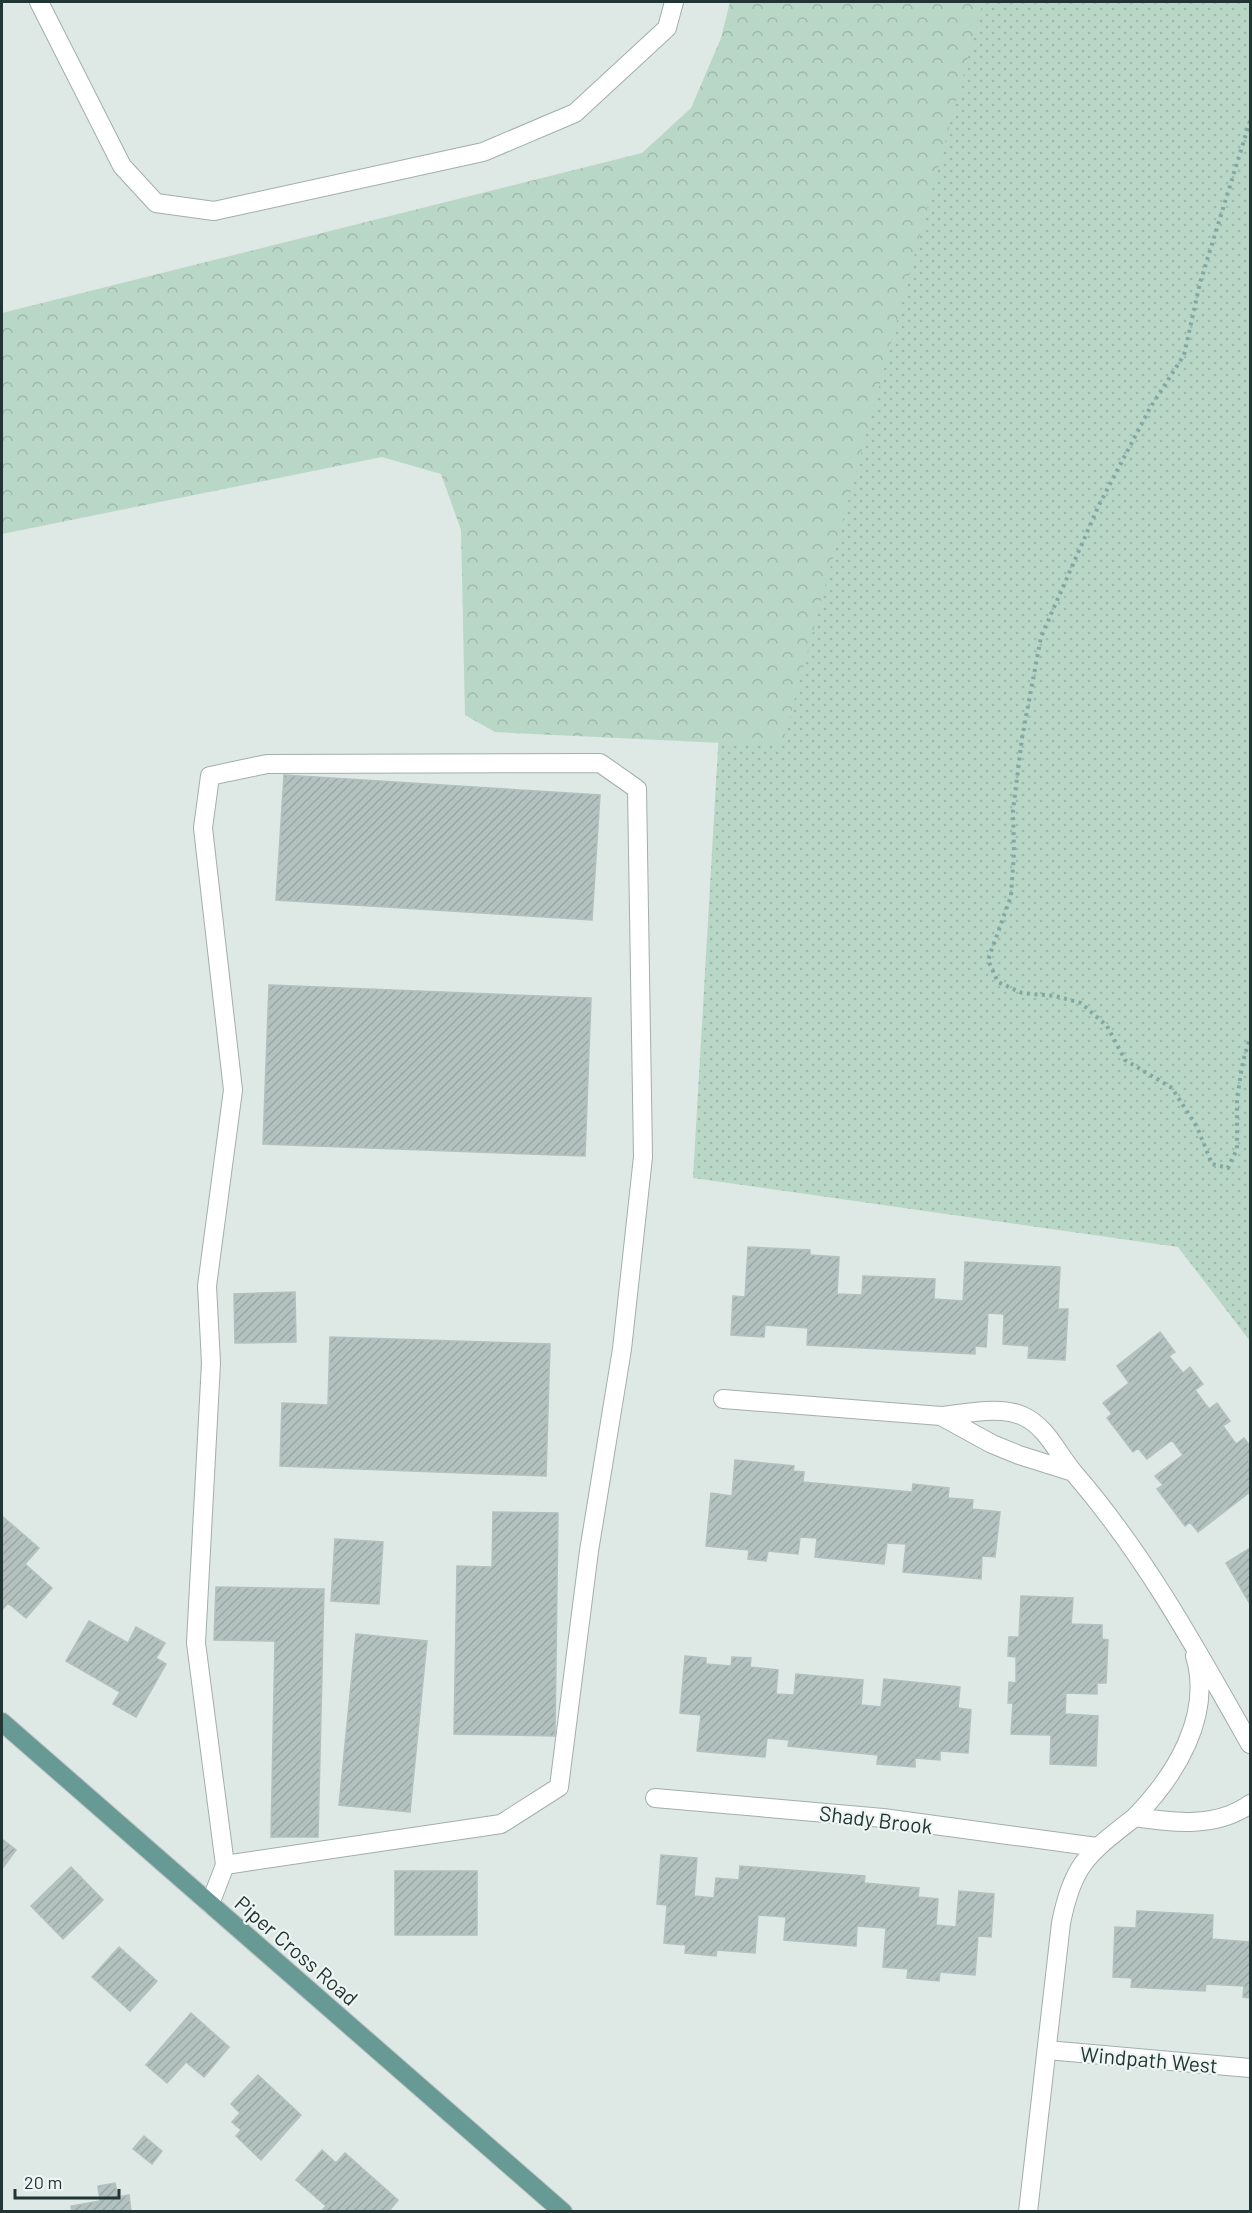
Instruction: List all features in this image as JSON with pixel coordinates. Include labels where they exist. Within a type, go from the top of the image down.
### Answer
[{"type":"main road","name":"Piper Cross Road","points":[[2,1722],[563,2211]]},
{"type":"street","points":[[39,2],[122,166],[156,203],[214,211],[483,152],[575,113],[667,28],[674,2]]},
{"type":"street","points":[[210,1904],[225,1865],[196,1643],[211,1363],[207,1286],[233,1090],[203,828],[210,776],[267,764],[600,763],[637,789],[643,1157],[622,1349],[589,1551],[559,1787],[501,1824],[225,1865]]},
{"type":"street","points":[[723,1399],[941,1416],[988,1411],[1005,1412],[1022,1415],[1035,1423],[1096,1498],[1167,1599],[1251,1744]]},
{"type":"street","points":[[941,1416],[992,1444],[1073,1472]]},
{"type":"street","points":[[1028,2211],[1061,1923],[1067,1893],[1078,1868],[1097,1847],[1135,1817],[1156,1796],[1191,1733],[1199,1706],[1201,1685],[1188,1634]]},
{"type":"street","name":"Shady Brook","points":[[654,1798],[883,1818],[1097,1847]]},
{"type":"street","points":[[1135,1817],[1186,1823],[1210,1821],[1242,1810],[1251,1804]]},
{"type":"street","name":"Windpath West","points":[[1047,2050],[1251,2068]]},
{"type":"path","points":[[1251,121],[1200,283],[1184,355],[1150,408],[1099,505],[1041,637],[1022,738],[1012,810],[1014,852],[1011,896],[988,960],[998,982],[1022,993],[1055,996],[1081,1003],[1107,1026],[1125,1060],[1172,1088],[1197,1127],[1212,1164],[1228,1168],[1237,1149],[1237,1098],[1243,1061],[1251,1038]]},
{"type":"green space","points":[[730,2],[983,2],[782,746],[495,732],[465,715],[461,530],[441,474],[382,457],[2,534],[2,313],[642,153],[691,108],[721,38]]},
{"type":"green space","points":[[902,2],[1250,2],[1250,1341],[1178,1247],[693,1178],[721,697]]},
{"type":"building","points":[[284,775],[600,795],[592,920],[276,900]]},
{"type":"building","points":[[269,985],[591,998],[585,1156],[263,1144]]},
{"type":"building","points":[[748,1247],[810,1250],[810,1255],[839,1257],[837,1294],[862,1295],[863,1276],[935,1279],[934,1299],[963,1301],[965,1262],[1060,1267],[1058,1309],[1068,1309],[1065,1360],[1028,1358],[1029,1346],[1003,1344],[1004,1314],[988,1313],[986,1347],[975,1346],[975,1354],[807,1345],[808,1328],[765,1325],[764,1337],[731,1335],[733,1296],[745,1297]]},
{"type":"building","points":[[295,1292],[296,1342],[235,1343],[234,1294]]},
{"type":"building","points":[[1160,1332],[1175,1352],[1169,1356],[1183,1373],[1190,1367],[1203,1384],[1195,1390],[1209,1409],[1217,1403],[1230,1421],[1223,1426],[1236,1444],[1244,1438],[1250,1446],[1248,1459],[1250,1492],[1198,1532],[1190,1522],[1185,1526],[1157,1489],[1163,1485],[1155,1476],[1183,1455],[1172,1440],[1147,1459],[1138,1448],[1133,1452],[1107,1418],[1112,1414],[1103,1403],[1129,1383],[1117,1366]]},
{"type":"building","points":[[330,1337],[550,1344],[546,1476],[280,1466],[282,1403],[328,1405]]},
{"type":"building","points":[[735,1460],[794,1466],[793,1471],[804,1472],[803,1482],[912,1492],[913,1484],[949,1488],[948,1498],[973,1500],[972,1509],[1000,1512],[995,1557],[982,1556],[981,1579],[903,1572],[906,1544],[887,1543],[884,1564],[815,1557],[817,1538],[800,1537],[798,1554],[768,1551],[766,1561],[748,1559],[749,1550],[706,1546],[711,1493],[732,1496]]},
{"type":"building","points":[[493,1512],[558,1513],[555,1736],[454,1734],[457,1566],[492,1567]]},
{"type":"building","points":[[2,1516],[39,1548],[25,1564],[52,1588],[26,1618],[8,1603],[2,1608]]},
{"type":"building","points":[[335,1539],[383,1542],[379,1604],[331,1601]]},
{"type":"building","points":[[1250,1548],[1250,1604],[1226,1563]]},
{"type":"building","points":[[216,1587],[324,1589],[318,1837],[271,1837],[275,1641],[214,1640]]},
{"type":"building","points":[[1021,1596],[1073,1598],[1071,1624],[1102,1625],[1102,1639],[1108,1640],[1106,1683],[1097,1683],[1097,1694],[1066,1693],[1065,1714],[1098,1716],[1096,1766],[1050,1764],[1051,1735],[1011,1734],[1013,1703],[1008,1703],[1009,1682],[1016,1683],[1016,1657],[1008,1656],[1009,1637],[1019,1637]]},
{"type":"building","points":[[89,1621],[128,1643],[136,1627],[165,1643],[156,1658],[166,1664],[136,1717],[113,1704],[120,1692],[66,1661]]},
{"type":"building","points":[[356,1634],[427,1641],[410,1812],[339,1805]]},
{"type":"building","points":[[685,1656],[706,1658],[706,1664],[731,1666],[732,1657],[751,1658],[750,1667],[778,1670],[776,1694],[794,1695],[796,1674],[863,1680],[861,1705],[881,1707],[884,1679],[960,1687],[958,1708],[971,1710],[968,1753],[940,1751],[940,1760],[915,1758],[915,1767],[877,1764],[878,1755],[788,1746],[789,1740],[767,1738],[765,1757],[697,1751],[701,1715],[680,1713]]},
{"type":"building","points":[[2,1839],[16,1850],[2,1869]]},
{"type":"building","points":[[661,1855],[697,1858],[694,1896],[714,1898],[716,1878],[739,1880],[740,1866],[865,1876],[864,1883],[919,1888],[918,1897],[938,1899],[936,1925],[956,1927],[959,1891],[994,1894],[991,1937],[978,1936],[975,1975],[940,1972],[939,1981],[907,1978],[908,1969],[883,1967],[886,1928],[857,1926],[856,1946],[784,1940],[786,1917],[758,1915],[755,1953],[717,1950],[716,1956],[685,1953],[686,1945],[664,1943],[667,1905],[657,1904]]},
{"type":"building","points":[[71,1867],[103,1900],[63,1939],[31,1906]]},
{"type":"building","points":[[395,1871],[477,1871],[477,1935],[395,1935]]},
{"type":"building","points":[[1137,1911],[1213,1915],[1212,1939],[1250,1942],[1250,1998],[1243,1997],[1244,1986],[1206,1984],[1205,1991],[1131,1987],[1132,1978],[1113,1977],[1115,1927],[1136,1928]]},
{"type":"building","points":[[119,1947],[157,1981],[130,2011],[92,1977]]},
{"type":"building","points":[[191,2013],[229,2047],[204,2077],[186,2062],[167,2083],[146,2065]]},
{"type":"building","points":[[258,2075],[301,2115],[261,2160],[236,2136],[241,2130],[232,2122],[240,2113],[231,2104]]},
{"type":"building","points":[[144,2136],[162,2151],[152,2164],[133,2149]]},
{"type":"building","points":[[322,2150],[336,2163],[345,2153],[398,2200],[388,2212],[321,2212],[326,2206],[296,2180]]},
{"type":"building","points":[[115,2183],[118,2197],[129,2195],[131,2212],[72,2212],[71,2206],[100,2201],[98,2186]]}]
